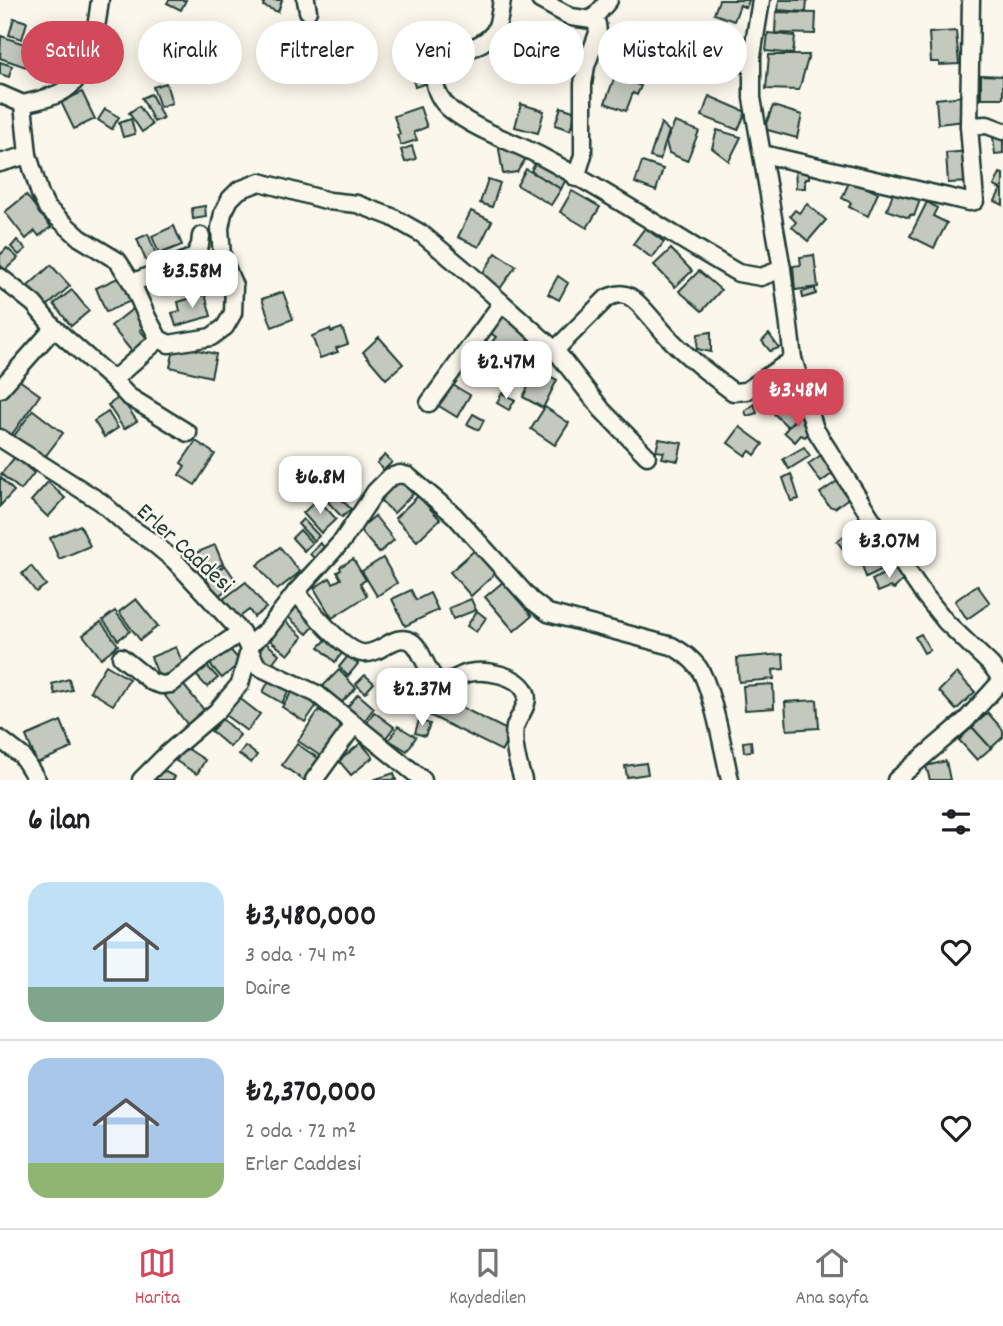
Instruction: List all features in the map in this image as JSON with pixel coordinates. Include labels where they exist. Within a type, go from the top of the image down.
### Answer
[{"type":"street","points":[[0,94],[23,104],[48,98],[75,81],[87,63],[100,0]]},
{"type":"street","points":[[502,0],[500,18],[490,37],[482,44],[444,61],[437,69],[434,79],[442,101],[461,117],[545,159],[738,273],[761,276],[782,269]]},
{"type":"street","points":[[540,0],[571,17],[592,20],[597,24],[598,33],[586,66],[583,84],[583,155],[576,177]]},
{"type":"street","points":[[592,20],[609,0]]},
{"type":"street","points":[[761,0],[752,56],[752,98],[782,269],[793,359],[815,429],[870,515],[946,622],[1003,680],[966,720],[896,780]]},
{"type":"street","points":[[763,153],[969,202],[975,201],[969,126],[971,0]]},
{"type":"street","points":[[23,104],[28,155],[47,208],[80,238],[118,261],[132,283],[159,339],[169,344],[211,337],[225,327],[233,313],[234,286],[222,257],[220,242],[223,214],[230,199],[239,190],[260,183],[305,196],[358,204],[392,217],[422,234],[555,349],[602,410],[647,456]]},
{"type":"street","points":[[969,126],[987,125],[1003,131]]},
{"type":"street","points":[[0,163],[28,155]]},
{"type":"street","points":[[132,283],[194,257],[200,246],[201,236]]},
{"type":"street","points":[[0,276],[34,304],[54,328],[137,403],[188,433]]},
{"type":"street","points":[[555,349],[607,298],[624,294],[634,299],[651,321],[686,356],[733,392],[746,391],[793,359]]},
{"type":"street","points":[[429,402],[502,303]]},
{"type":"street","points":[[0,388],[54,328]]},
{"type":"street","points":[[113,380],[159,339]]},
{"type":"street","name":"Erler Caddesi","points":[[0,438],[101,502],[128,526],[152,542],[193,579],[241,632],[257,666],[317,694],[424,780]]},
{"type":"street","points":[[142,780],[217,710],[240,684],[251,643],[267,630],[296,592],[343,540],[383,484],[390,477],[400,474],[408,476],[454,514],[531,600],[548,613],[672,646],[689,655],[700,670],[707,690],[730,780]]},
{"type":"street","points":[[296,592],[321,621],[357,652],[366,654],[377,651],[396,639],[403,639],[413,643],[438,681],[445,682],[470,672],[509,679],[523,687],[527,703],[515,727],[515,744],[523,780]]},
{"type":"street","points":[[121,657],[152,682],[171,684],[241,632]]},
{"type":"street","points":[[314,780],[354,725]]},
{"type":"street","points":[[0,739],[22,756],[37,780]]},
{"type":"building","points":[[169,0],[186,0],[181,10],[167,3]]},
{"type":"building","points":[[265,0],[282,0],[278,12],[263,6]]},
{"type":"building","points":[[719,0],[749,0],[746,8],[740,5],[734,21],[714,14]]},
{"type":"building","points":[[779,0],[807,0],[806,12],[778,10]]},
{"type":"building","points":[[776,12],[816,13],[815,34],[775,33]]},
{"type":"building","points":[[14,18],[24,21],[21,21],[21,39],[9,35]]},
{"type":"building","points":[[956,31],[959,64],[939,65],[939,62],[931,62],[929,33]]},
{"type":"building","points":[[768,33],[795,36],[793,54],[766,51]]},
{"type":"building","points":[[1,36],[21,43],[21,65],[0,58]]},
{"type":"building","points":[[769,55],[809,55],[799,90],[766,89]]},
{"type":"building","points":[[0,62],[12,66],[9,77],[0,74]]},
{"type":"building","points":[[981,75],[1003,76],[1003,98],[981,98]]},
{"type":"building","points":[[166,84],[172,103],[160,107],[153,87]]},
{"type":"building","points":[[612,84],[641,86],[637,95],[633,93],[626,111],[605,103]]},
{"type":"building","points":[[82,92],[95,119],[74,129],[61,102]]},
{"type":"building","points":[[151,94],[163,118],[154,122],[142,98]]},
{"type":"building","points":[[709,96],[746,112],[738,130],[702,116]]},
{"type":"building","points":[[963,96],[965,121],[938,124],[936,99]]},
{"type":"building","points":[[521,104],[544,111],[538,133],[515,127]]},
{"type":"building","points":[[139,106],[152,125],[142,132],[129,113]]},
{"type":"building","points":[[773,106],[802,115],[797,138],[764,129]]},
{"type":"building","points":[[420,107],[427,127],[414,132],[417,140],[401,145],[394,116]]},
{"type":"building","points":[[561,107],[576,112],[570,130],[555,125]]},
{"type":"building","points":[[105,109],[119,117],[112,129],[98,120]]},
{"type":"building","points":[[131,119],[135,134],[123,137],[119,123]]},
{"type":"building","points":[[675,122],[699,131],[687,161],[669,153],[666,142]]},
{"type":"building","points":[[661,123],[669,131],[660,160],[650,157]]},
{"type":"building","points":[[717,130],[741,137],[729,161],[712,148]]},
{"type":"building","points":[[1003,136],[1003,153],[995,154],[993,137]]},
{"type":"building","points":[[412,146],[416,159],[405,162],[401,150]]},
{"type":"building","points":[[513,146],[528,155],[517,172],[503,174],[499,149]]},
{"type":"building","points":[[970,151],[972,182],[948,183],[946,153]]},
{"type":"building","points":[[537,160],[567,177],[561,189],[531,171]]},
{"type":"building","points":[[642,162],[663,169],[656,191],[635,183]]},
{"type":"building","points":[[795,165],[809,165],[809,179],[805,179],[805,188],[796,188]]},
{"type":"building","points":[[526,169],[561,189],[551,205],[517,185]]},
{"type":"building","points":[[1000,173],[1003,174],[1003,205],[995,201],[1001,189],[994,186]]},
{"type":"building","points":[[488,179],[500,183],[492,207],[480,203]]},
{"type":"building","points":[[850,180],[878,193],[868,216],[849,207],[851,203],[842,198]]},
{"type":"building","points":[[894,190],[920,200],[914,216],[910,215],[909,218],[887,210]]},
{"type":"building","points":[[572,191],[600,207],[587,228],[560,212]]},
{"type":"building","points":[[26,195],[51,227],[39,236],[35,231],[26,239],[5,212]]},
{"type":"building","points":[[927,202],[937,208],[933,216],[947,223],[934,248],[910,236]]},
{"type":"building","points":[[807,204],[826,220],[808,241],[792,227],[796,222],[790,216],[795,210],[799,213]]},
{"type":"building","points":[[205,206],[206,217],[193,219],[192,208]]},
{"type":"building","points":[[471,211],[492,221],[479,247],[458,237]]},
{"type":"building","points":[[174,226],[182,245],[159,254],[152,236]]},
{"type":"building","points":[[645,228],[664,242],[652,258],[633,244]]},
{"type":"building","points":[[148,234],[157,257],[146,261],[137,239]]},
{"type":"building","points":[[17,240],[26,249],[19,255],[11,247]]},
{"type":"building","points":[[7,248],[18,258],[5,270],[0,265],[0,255]]},
{"type":"building","points":[[671,249],[692,271],[675,287],[654,265]]},
{"type":"building","points":[[496,253],[516,266],[499,290],[480,277]]},
{"type":"building","points":[[814,255],[818,287],[795,290],[793,266],[801,265],[800,257]]},
{"type":"building","points":[[51,265],[70,286],[46,307],[28,286]]},
{"type":"building","points":[[699,271],[721,290],[702,311],[679,291]]},
{"type":"building","points":[[122,276],[133,300],[106,312],[96,288]]},
{"type":"building","points":[[558,276],[568,283],[559,300],[548,294]]},
{"type":"building","points":[[815,288],[816,294],[803,298],[802,292]]},
{"type":"building","points":[[72,290],[89,311],[71,326],[54,304]]},
{"type":"building","points":[[283,292],[293,319],[272,327],[262,299]]},
{"type":"building","points":[[205,294],[211,316],[176,326],[172,313],[180,311],[178,302]]},
{"type":"building","points":[[134,308],[147,324],[140,330],[148,340],[133,353],[111,326]]},
{"type":"building","points":[[502,314],[545,351],[530,372],[491,343],[496,337],[489,332]]},
{"type":"building","points":[[342,328],[348,344],[336,348],[338,352],[320,358],[312,336],[330,329],[331,332]]},
{"type":"building","points":[[711,332],[711,352],[697,349],[698,334]]},
{"type":"building","points":[[769,334],[779,348],[770,351],[762,341]]},
{"type":"building","points":[[379,337],[403,364],[386,379],[363,352]]},
{"type":"building","points":[[175,345],[216,354],[211,377],[170,367]]},
{"type":"building","points":[[537,369],[557,380],[543,408],[523,397]]},
{"type":"building","points":[[15,377],[40,395],[10,437],[0,430],[0,391]]},
{"type":"building","points":[[446,381],[470,395],[457,417],[434,403]]},
{"type":"building","points":[[502,393],[515,400],[509,410],[497,403]]},
{"type":"building","points":[[787,393],[803,409],[788,427],[770,410]]},
{"type":"building","points":[[120,397],[137,421],[124,429],[108,405]]},
{"type":"building","points":[[754,404],[757,413],[747,416],[745,411]]},
{"type":"building","points":[[545,407],[569,423],[555,445],[531,429]]},
{"type":"building","points":[[33,410],[63,433],[44,458],[14,436]]},
{"type":"building","points":[[108,412],[118,428],[104,437],[94,421]]},
{"type":"building","points":[[473,414],[484,420],[479,430],[467,424]]},
{"type":"building","points":[[799,415],[813,428],[805,437],[801,435],[795,442],[784,432]]},
{"type":"building","points":[[740,427],[763,444],[755,455],[750,451],[746,456],[728,443]]},
{"type":"building","points":[[659,439],[682,443],[678,461],[662,458],[664,452],[656,451]]},
{"type":"building","points":[[196,441],[215,454],[195,485],[179,475],[185,466],[181,463]]},
{"type":"building","points":[[804,447],[810,456],[789,469],[783,459]]},
{"type":"building","points":[[824,453],[837,470],[821,482],[808,464]]},
{"type":"building","points":[[385,455],[392,462],[384,470],[377,463]]},
{"type":"building","points":[[15,457],[34,473],[21,490],[1,474]]},
{"type":"building","points":[[791,474],[799,499],[791,501],[783,478]]},
{"type":"building","points":[[0,477],[14,491],[0,506]]},
{"type":"building","points":[[842,478],[854,494],[835,508],[829,506],[820,493]]},
{"type":"building","points":[[398,479],[413,494],[394,513],[379,499]]},
{"type":"building","points":[[48,482],[65,498],[48,517],[31,501]]},
{"type":"building","points":[[336,494],[351,509],[342,517],[328,502]]},
{"type":"building","points":[[418,496],[440,519],[417,541],[395,518]]},
{"type":"building","points":[[318,499],[336,519],[321,533],[303,513]]},
{"type":"building","points":[[375,516],[394,540],[379,553],[359,529]]},
{"type":"building","points":[[303,519],[319,536],[314,541],[298,524]]},
{"type":"building","points":[[868,519],[880,535],[861,549],[863,553],[852,561],[837,541]]},
{"type":"building","points":[[80,525],[90,546],[59,559],[50,538]]},
{"type":"building","points":[[300,530],[312,543],[304,551],[292,538]]},
{"type":"building","points":[[320,543],[328,551],[318,562],[310,554]]},
{"type":"building","points":[[215,545],[223,564],[201,574],[193,554]]},
{"type":"building","points":[[280,547],[300,572],[277,590],[257,565]]},
{"type":"building","points":[[887,547],[896,560],[888,566],[883,562],[879,565],[881,570],[866,577],[861,562]]},
{"type":"building","points":[[475,550],[496,573],[471,596],[450,572]]},
{"type":"building","points":[[383,558],[397,583],[377,596],[362,571]]},
{"type":"building","points":[[353,559],[366,580],[360,583],[367,596],[332,618],[314,588],[330,578],[333,583],[341,579],[337,572],[341,570],[340,567]]},
{"type":"building","points":[[225,565],[237,582],[218,596],[206,579]]},
{"type":"building","points":[[31,566],[46,585],[36,592],[22,574]]},
{"type":"building","points":[[898,566],[906,577],[894,589],[890,587],[878,592],[872,580]]},
{"type":"building","points":[[246,582],[266,608],[254,617],[249,610],[237,619],[222,600]]},
{"type":"building","points":[[503,582],[532,616],[514,631],[485,597]]},
{"type":"building","points":[[977,585],[990,603],[967,619],[955,601]]},
{"type":"building","points":[[411,590],[416,600],[430,593],[438,610],[405,626],[392,599]]},
{"type":"building","points":[[136,599],[158,626],[140,640],[119,612]]},
{"type":"building","points":[[471,599],[476,610],[453,619],[449,608]]},
{"type":"building","points":[[297,604],[317,623],[307,634],[286,615]]},
{"type":"building","points":[[115,611],[130,631],[118,640],[103,620]]},
{"type":"building","points":[[477,611],[486,618],[476,632],[467,626]]},
{"type":"building","points":[[282,618],[303,637],[288,655],[266,637]]},
{"type":"building","points":[[101,622],[118,645],[101,658],[83,635]]},
{"type":"building","points":[[921,634],[930,650],[924,653],[915,637]]},
{"type":"building","points":[[328,638],[343,652],[335,662],[319,647]]},
{"type":"building","points":[[266,643],[279,654],[268,669],[254,658]]},
{"type":"building","points":[[226,645],[241,662],[222,678],[208,662]]},
{"type":"building","points":[[176,647],[184,667],[159,677],[151,657]]},
{"type":"building","points":[[783,654],[784,669],[773,670],[774,679],[739,682],[737,658]]},
{"type":"building","points":[[348,656],[358,664],[348,676],[339,667]]},
{"type":"building","points":[[106,665],[129,679],[113,705],[90,691]]},
{"type":"building","points":[[206,665],[218,678],[207,687],[195,674]]},
{"type":"building","points":[[339,670],[356,688],[340,704],[323,686]]},
{"type":"building","points":[[957,673],[975,692],[956,710],[939,691]]},
{"type":"building","points":[[272,675],[291,686],[282,703],[263,692]]},
{"type":"building","points":[[365,675],[374,683],[365,693],[356,684]]},
{"type":"building","points":[[69,679],[72,690],[55,694],[52,684]]},
{"type":"building","points":[[181,682],[205,711],[188,725],[165,696]]},
{"type":"building","points":[[773,684],[774,708],[745,710],[743,686]]},
{"type":"building","points":[[296,686],[319,702],[305,722],[282,707]]},
{"type":"building","points":[[358,694],[374,708],[362,724],[345,710]]},
{"type":"building","points":[[439,696],[511,732],[502,751],[429,715]]},
{"type":"building","points":[[238,697],[260,714],[247,731],[225,715]]},
{"type":"building","points":[[817,700],[819,728],[787,730],[785,702]]},
{"type":"building","points":[[319,710],[343,727],[322,757],[298,741]]},
{"type":"building","points":[[374,712],[394,727],[385,739],[366,724]]},
{"type":"building","points":[[988,713],[1003,730],[1003,737],[991,748],[972,727]]},
{"type":"building","points":[[222,719],[240,735],[230,747],[211,731]]},
{"type":"building","points":[[419,720],[430,724],[425,736],[415,733]]},
{"type":"building","points":[[61,721],[72,748],[37,763],[26,736]]},
{"type":"building","points":[[398,726],[416,737],[407,751],[389,740]]},
{"type":"building","points":[[972,727],[991,748],[977,760],[959,740]]},
{"type":"building","points":[[751,741],[752,751],[744,752],[743,742]]},
{"type":"building","points":[[361,743],[373,757],[351,775],[339,761]]},
{"type":"building","points":[[297,744],[321,760],[307,780],[282,765]]},
{"type":"building","points":[[245,746],[257,755],[251,763],[239,754]]},
{"type":"building","points":[[185,747],[205,760],[197,774],[176,761]]},
{"type":"building","points":[[946,761],[950,780],[930,780],[926,766]]},
{"type":"building","points":[[646,763],[648,774],[627,777],[625,766]]},
{"type":"building","points":[[158,768],[175,777],[173,780],[152,780]]},
{"type":"building","points":[[394,773],[396,780],[373,780]]}]
